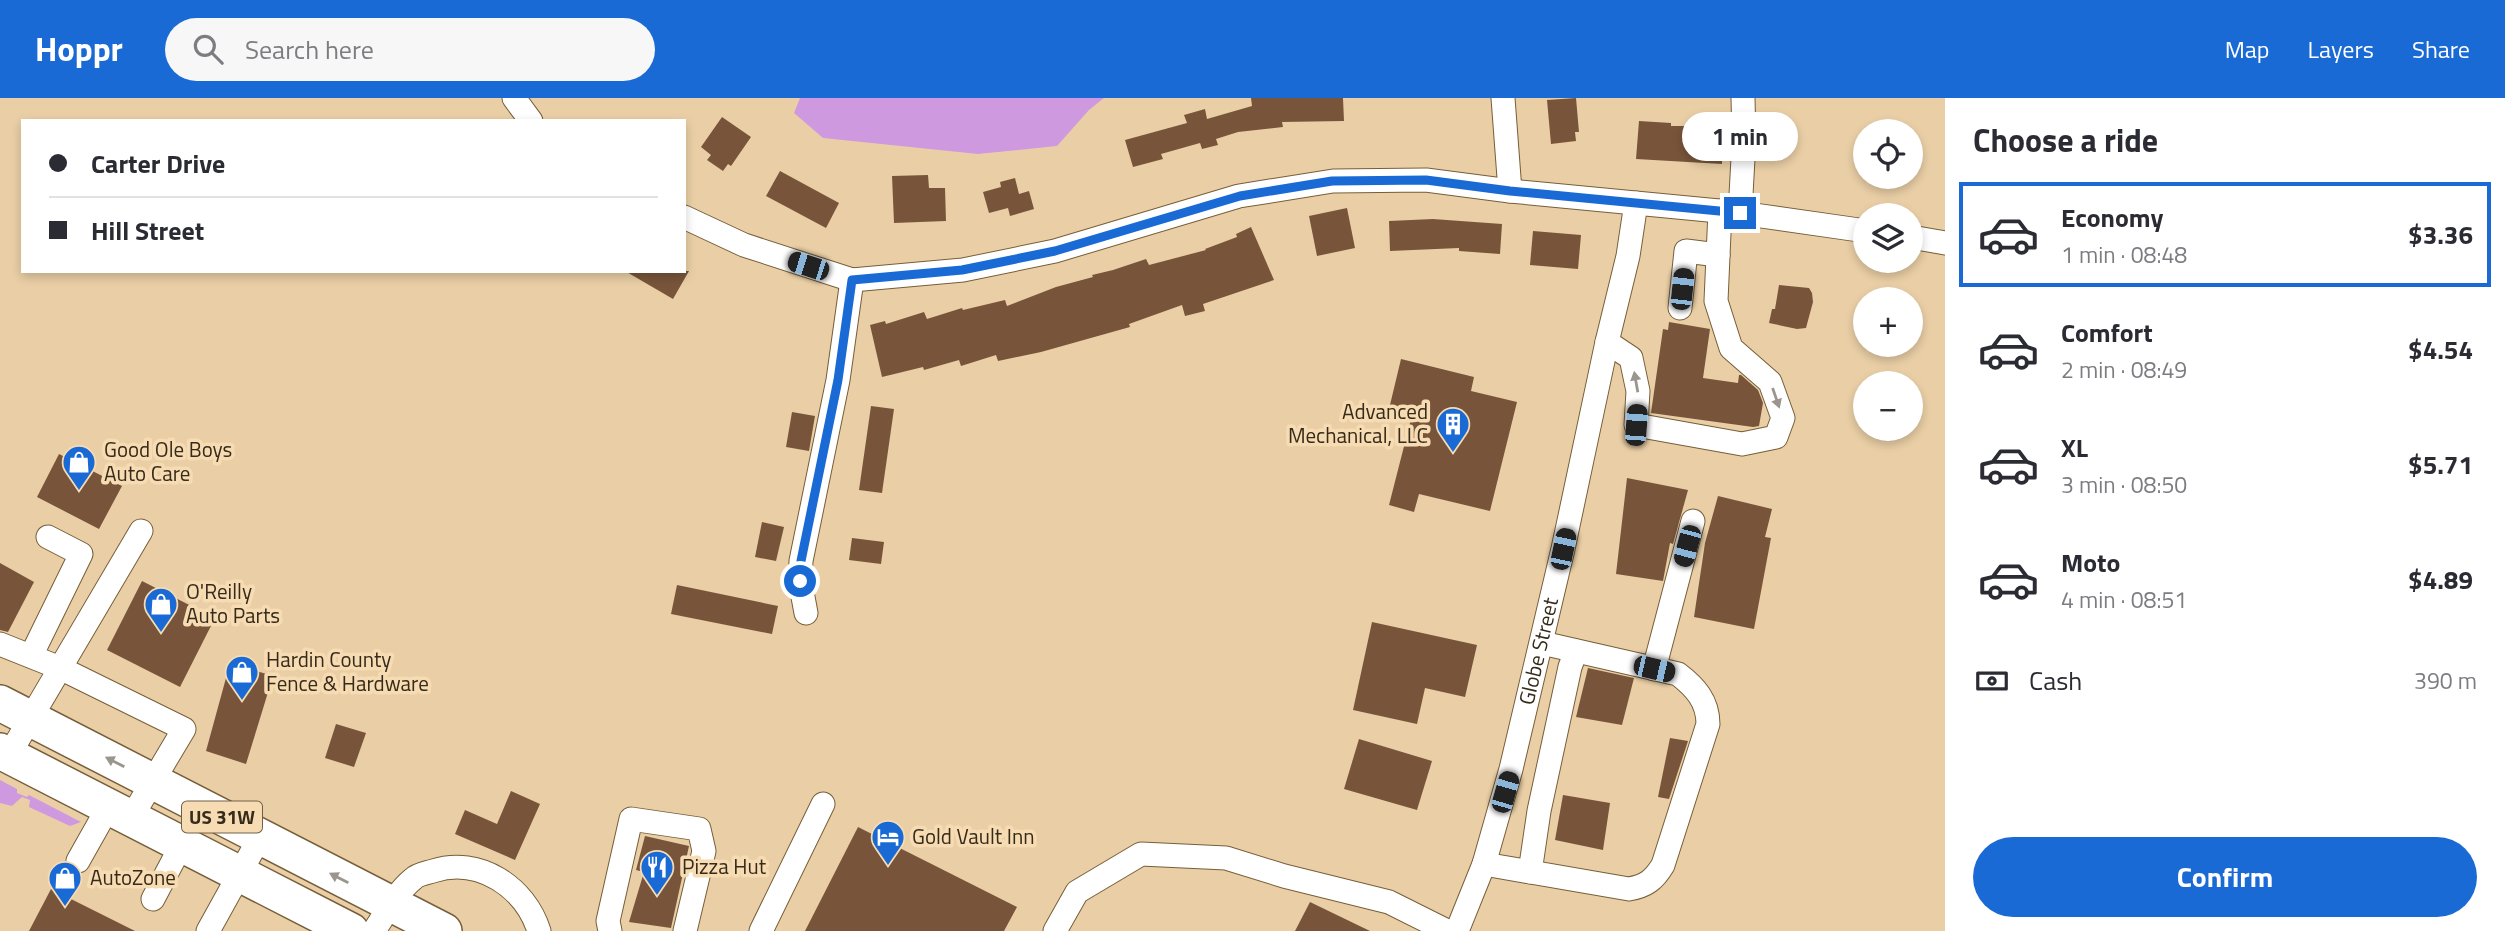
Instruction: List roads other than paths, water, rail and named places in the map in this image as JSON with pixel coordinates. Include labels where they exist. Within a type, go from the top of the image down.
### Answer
[{"type":"highway","name":"US 31W","points":[[15,711],[260,837],[383,918],[444,931]]},
{"type":"highway","name":"US 31W","points":[[4,753],[351,931]]},
{"type":"street","points":[[514,98],[530,119]]},
{"type":"street","points":[[1503,98],[1510,191]]},
{"type":"street","points":[[1608,342],[1631,358],[1638,391],[1636,425],[1742,444],[1776,437],[1783,418],[1770,382],[1731,348],[1716,301],[1718,255],[1730,212],[1744,140],[1743,98]]},
{"type":"street","points":[[686,218],[744,245],[852,280],[962,270],[1055,251],[1240,196],[1332,181],[1426,180],[1510,191],[1730,212],[1853,229]]},
{"type":"street","name":"Globe Street","points":[[1457,931],[1483,864],[1511,769],[1542,643],[1628,256],[1636,202]]},
{"type":"street","points":[[1923,239],[1945,243]]},
{"type":"street","points":[[1680,308],[1686,251],[1718,255]]},
{"type":"street","points":[[806,613],[800,581],[801,561],[838,380],[852,280]]},
{"type":"street","points":[[1654,669],[1693,521]]},
{"type":"street","points":[[4,753],[15,711],[60,668],[141,531]]},
{"type":"street","points":[[31,656],[81,554],[48,537]]},
{"type":"street","points":[[1483,864],[1629,890],[1644,887],[1657,876],[1663,865],[1708,724],[1708,712],[1695,688],[1678,674],[1542,643]]},
{"type":"street","points":[[0,644],[60,668],[184,729],[152,781],[120,812],[78,861]]},
{"type":"street","points":[[1530,872],[1539,811],[1570,667],[1576,651]]},
{"type":"street","points":[[761,931],[823,804]]},
{"type":"street","points":[[610,931],[608,921],[631,819],[699,829],[704,851],[685,931]]},
{"type":"street","points":[[208,931],[260,837]]},
{"type":"street","points":[[153,899],[182,844]]},
{"type":"street","points":[[1055,931],[1077,892],[1141,854],[1226,858],[1284,876],[1389,902],[1447,931]]},
{"type":"street","points":[[383,918],[414,877],[446,867],[482,870],[513,888],[530,909],[538,931]]},
{"type":"place","name":"Advanced Mechanical, LLC","points":[[1453,454]]},
{"type":"place","name":"Good Ole Boys Auto Care","points":[[79,492]]},
{"type":"place","name":"O'Reilly Auto Parts","points":[[161,634]]},
{"type":"place","name":"Hardin County Fence & Hardware","points":[[242,702]]},
{"type":"place","name":"Gold Vault Inn","points":[[888,867]]},
{"type":"place","name":"Pizza Hut","points":[[657,897]]},
{"type":"place","name":"AutoZone","points":[[65,908]]}]
